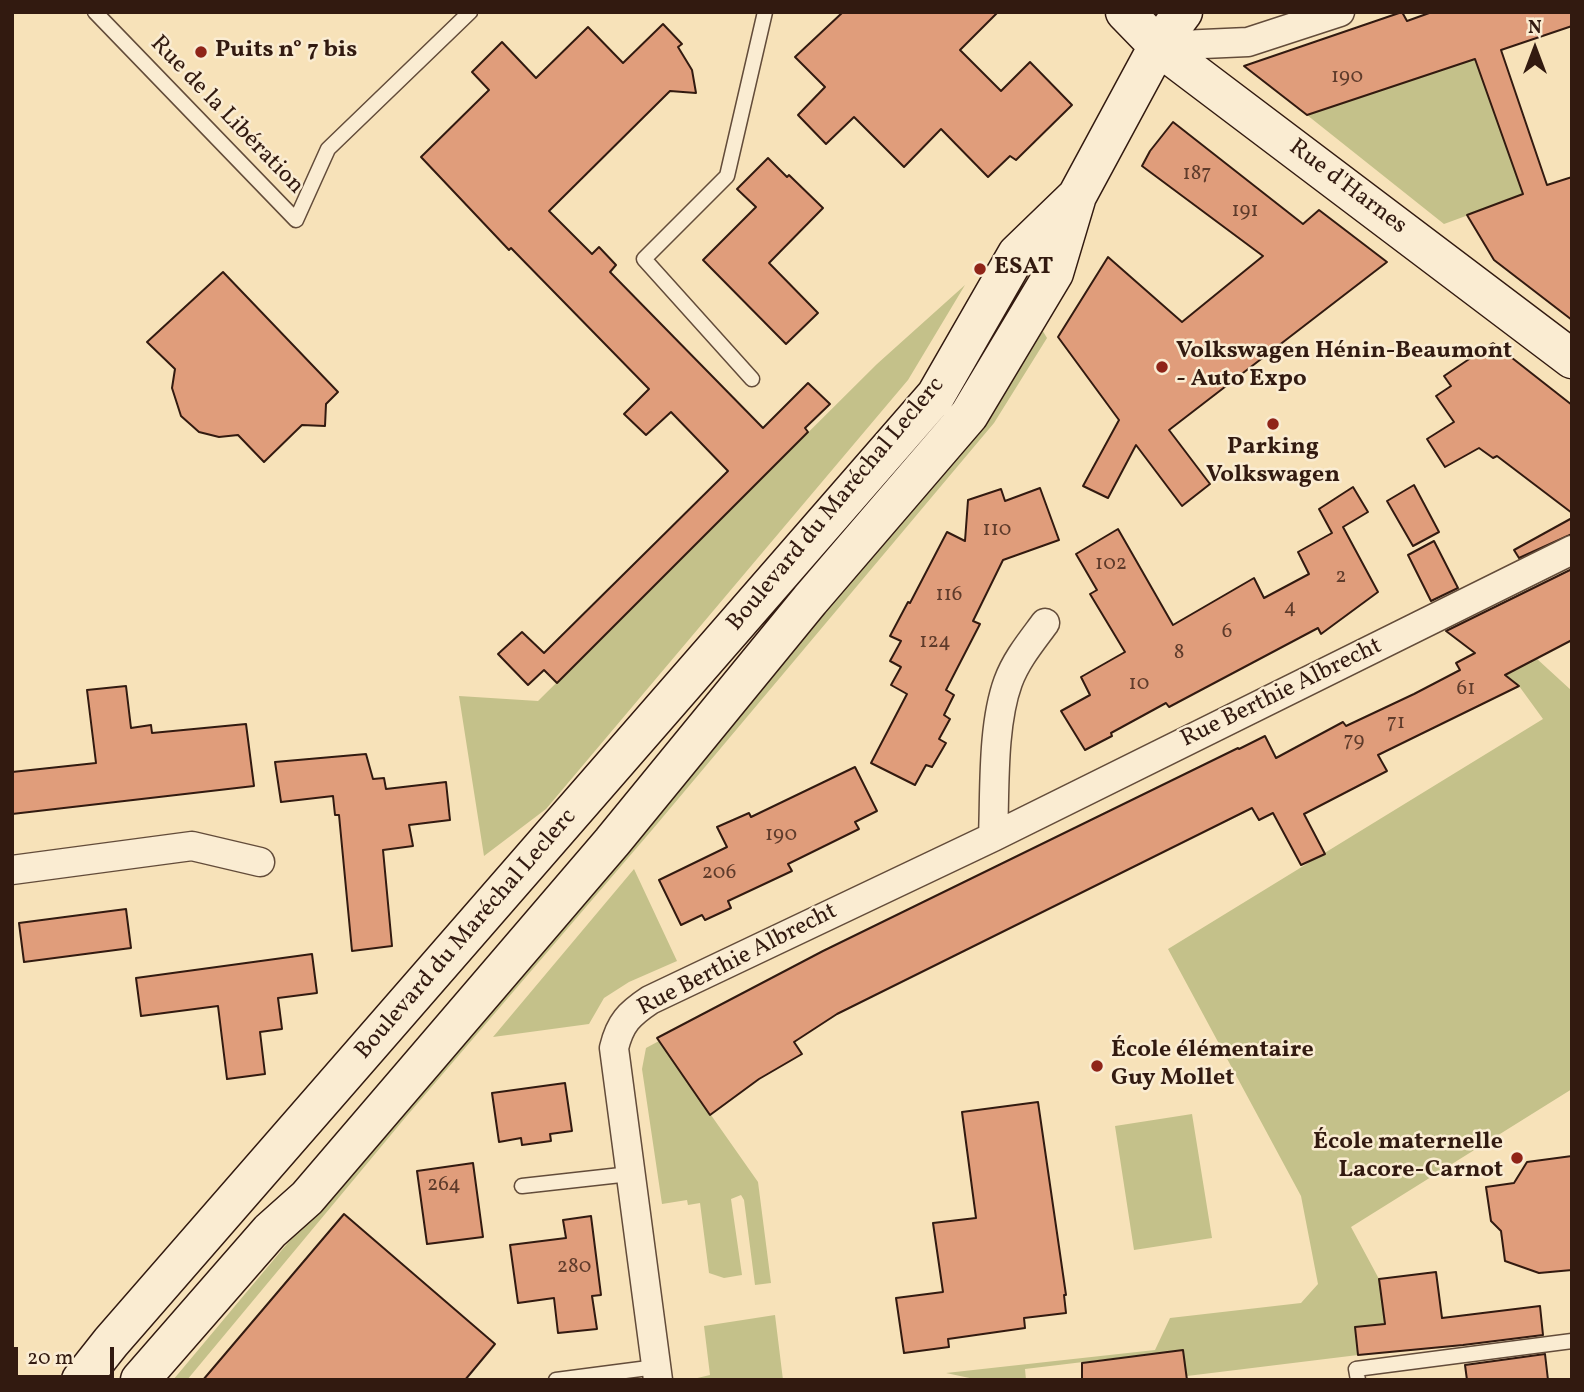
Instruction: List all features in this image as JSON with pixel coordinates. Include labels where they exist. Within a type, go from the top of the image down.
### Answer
[{"type":"main road","name":"Rue d'Harnes","points":[[1125,12],[1158,46],[1572,359]]},
{"type":"main road","points":[[1077,196],[1158,46],[1183,12]]},
{"type":"main road","name":"Boulevard du Maréchal Leclerc","points":[[81,1380],[936,395],[1017,254],[1077,196]]},
{"type":"main road","name":"Boulevard du Maréchal Leclerc","points":[[140,1380],[270,1231],[307,1198],[334,1167],[612,842],[810,600],[969,415],[1054,273],[1077,196]]},
{"type":"street","points":[[1158,46],[1248,42],[1340,12]]},
{"type":"street","name":"Rue Berthie Albrecht","points":[[657,1373],[614,1048],[618,1030],[632,1012],[650,1000],[993,837],[1572,550]]},
{"type":"street","points":[[993,837],[999,721],[1007,684],[1020,658],[1045,623]]},
{"type":"street","points":[[12,870],[192,846],[260,862]]},
{"type":"lane","name":"Rue de la Libération","points":[[95,12],[296,220],[328,149],[470,12]]},
{"type":"lane","points":[[752,379],[643,259],[727,176],[765,12]]},
{"type":"lane","points":[[522,1186],[630,1174]]},
{"type":"lane","points":[[1358,1380],[1356,1369],[1572,1341]]},
{"type":"lane","points":[[556,1380],[657,1373]]},
{"type":"shaded area","points":[[1475,59],[1523,195],[1444,224],[1307,115]]},
{"type":"shaded area","points":[[965,285],[908,380],[546,809],[484,856],[459,696],[538,701],[877,364]]},
{"type":"shaded area","points":[[1041,328],[1047,338],[994,423],[652,830],[405,1118],[187,1380],[173,1380],[399,1110]]},
{"type":"shaded area","points":[[1536,658],[1572,691],[1572,1089],[1351,1227],[1379,1279],[1385,1324],[1358,1355],[1187,1376],[1183,1350],[1025,1369],[1026,1380],[979,1380],[946,1373],[1155,1350],[1170,1318],[1301,1303],[1318,1284],[1301,1196],[1168,949],[1543,719],[1519,686],[1505,675]]},
{"type":"shaded area","points":[[634,869],[677,961],[629,982],[604,998],[589,1024],[493,1037]]},
{"type":"shaded area","points":[[659,1041],[758,1182],[771,1283],[755,1285],[744,1200],[741,1195],[731,1199],[742,1275],[724,1278],[709,1273],[700,1203],[688,1205],[687,1200],[662,1204],[642,1069],[646,1048]]},
{"type":"shaded area","points":[[1192,1114],[1212,1238],[1134,1250],[1115,1126]]},
{"type":"shaded area","points":[[775,1315],[783,1380],[689,1380],[710,1375],[704,1326]]},
{"type":"building","points":[[843,12],[998,12],[960,50],[1001,91],[1030,62],[1072,105],[1016,160],[1010,156],[988,177],[941,129],[904,167],[854,117],[826,144],[798,115],[825,87],[795,57]]},
{"type":"building","points":[[1402,12],[1407,21],[1432,12],[1572,12],[1572,26],[1501,50],[1547,185],[1572,177],[1572,320],[1494,260],[1467,215],[1523,194],[1475,59],[1307,115],[1244,66]]},
{"type":"building","points":[[663,24],[682,44],[678,47],[692,70],[696,93],[670,91],[549,211],[592,254],[599,247],[616,265],[610,272],[763,428],[808,383],[830,404],[805,428],[808,432],[557,683],[544,670],[528,685],[498,654],[522,632],[544,653],[728,471],[671,412],[646,435],[624,414],[649,389],[511,248],[509,250],[421,157],[489,90],[472,72],[502,42],[536,78],[588,27],[623,63]]},
{"type":"building","name":"Volkswagen Hénin-Beaumont - Auto Expo","points":[[1173,122],[1303,224],[1319,210],[1387,262],[1169,430],[1210,484],[1182,506],[1136,445],[1108,498],[1083,486],[1119,420],[1058,337],[1108,257],[1182,322],[1263,256],[1142,166]]},
{"type":"building","points":[[768,158],[823,208],[769,263],[818,313],[786,344],[703,260],[756,207],[737,189]]},
{"type":"building","points":[[223,272],[338,392],[326,404],[325,426],[302,425],[264,462],[238,435],[219,437],[199,432],[181,416],[172,388],[175,369],[147,342]]},
{"type":"building","points":[[1493,343],[1572,405],[1572,513],[1497,456],[1493,458],[1479,448],[1445,467],[1427,439],[1454,422],[1436,396],[1451,386],[1444,376]]},
{"type":"building","points":[[1414,485],[1439,532],[1413,546],[1387,501]]},
{"type":"building","points":[[1353,487],[1368,512],[1343,527],[1378,592],[1321,634],[1318,628],[1169,707],[1166,703],[1085,750],[1061,711],[1090,695],[1081,677],[1125,652],[1090,594],[1097,590],[1076,554],[1118,529],[1173,625],[1254,578],[1264,598],[1309,574],[1298,552],[1332,533],[1319,509]]},
{"type":"building","points":[[1040,488],[1059,540],[1003,560],[973,621],[980,624],[946,690],[954,695],[944,715],[950,719],[939,739],[946,743],[932,767],[926,765],[915,785],[871,763],[907,694],[891,685],[901,667],[890,661],[901,641],[890,636],[947,532],[965,541],[968,500],[1001,489],[1005,501]]},
{"type":"building","points":[[1572,518],[1572,534],[1519,558],[1514,550]]},
{"type":"building","points":[[1434,541],[1458,588],[1431,601],[1408,555]]},
{"type":"building","points":[[1572,569],[1572,640],[1505,675],[1519,686],[1378,755],[1387,771],[1304,814],[1325,854],[1301,865],[1273,813],[1259,820],[1252,808],[837,1014],[794,1042],[802,1054],[759,1079],[710,1115],[657,1038],[823,951],[1238,748],[1265,736],[1276,758],[1343,722],[1346,726],[1414,694],[1460,670],[1456,663],[1475,653],[1446,631]]},
{"type":"building","points":[[126,686],[131,728],[151,725],[152,733],[246,724],[254,786],[12,814],[12,772],[96,763],[87,690]]},
{"type":"building","points":[[366,754],[373,779],[384,778],[386,789],[446,782],[450,820],[409,825],[413,846],[383,850],[392,946],[352,951],[339,815],[335,815],[333,796],[281,802],[275,762]]},
{"type":"building","points":[[855,767],[877,811],[855,822],[859,829],[788,864],[792,871],[728,901],[731,908],[705,920],[702,915],[681,925],[659,880],[727,847],[717,827],[749,813],[751,817]]},
{"type":"building","points":[[126,909],[131,948],[24,962],[19,923]]},
{"type":"building","points":[[312,954],[317,993],[278,998],[282,1029],[260,1032],[265,1074],[227,1079],[218,1006],[141,1016],[136,978]]},
{"type":"building","points":[[565,1083],[572,1131],[550,1134],[551,1141],[522,1145],[521,1138],[499,1142],[492,1093]]},
{"type":"building","points":[[1038,1102],[1066,1295],[1066,1313],[1024,1318],[1025,1328],[948,1339],[949,1347],[904,1353],[896,1298],[943,1292],[933,1223],[976,1218],[962,1112]]},
{"type":"building","points":[[1572,1156],[1572,1270],[1539,1273],[1505,1261],[1501,1231],[1491,1221],[1486,1187],[1514,1183],[1527,1162]]},
{"type":"building","points":[[473,1163],[483,1237],[427,1244],[417,1171]]},
{"type":"building","points":[[344,1214],[495,1344],[465,1380],[203,1380]]},
{"type":"building","points":[[591,1216],[601,1295],[592,1296],[597,1329],[558,1333],[554,1298],[518,1303],[510,1245],[566,1238],[563,1220]]},
{"type":"building","points":[[1436,1272],[1442,1318],[1540,1306],[1543,1335],[1358,1355],[1355,1327],[1385,1324],[1379,1279]]},
{"type":"building","points":[[1183,1350],[1187,1380],[1082,1380],[1082,1363]]},
{"type":"building","points":[[1545,1354],[1548,1380],[1467,1380],[1465,1365]]},
{"type":"place","name":"Puits n° 7 bis","points":[[201,52]]},
{"type":"place","name":"ESAT","points":[[980,269]]},
{"type":"place","name":"Volkswagen Hénin-Beaumont - Auto Expo","points":[[1162,367]]},
{"type":"place","name":"Parking Volkswagen","points":[[1273,424]]},
{"type":"place","name":"École élémentaire Guy Mollet","points":[[1097,1066]]},
{"type":"place","name":"École maternelle Lacore-Carnot","points":[[1517,1158]]}]
